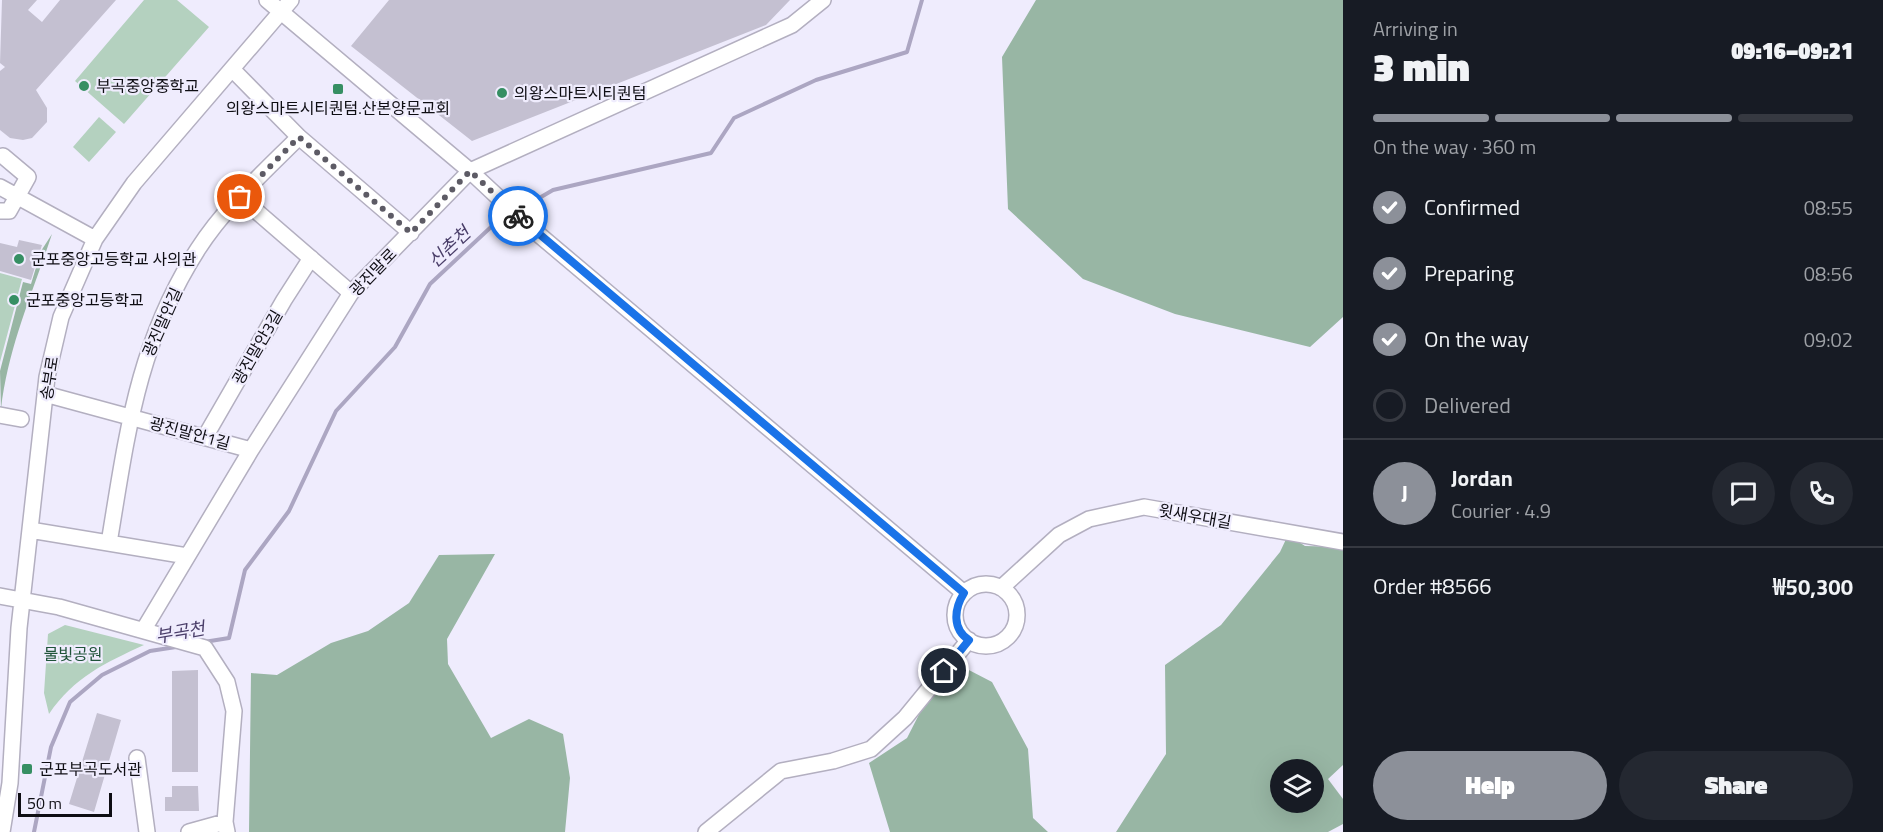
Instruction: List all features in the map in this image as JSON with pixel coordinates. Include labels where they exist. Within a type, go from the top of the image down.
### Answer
[{"type":"street","points":[[267,0],[286,6],[531,228],[964,593]]},
{"type":"street","name":"광진말로","points":[[152,631],[187,556],[351,293],[470,171],[792,25],[823,0]]},
{"type":"street","name":"송부로","points":[[2,832],[10,783],[19,628],[45,394],[61,317],[95,239],[134,183],[286,6]]},
{"type":"street","points":[[232,69],[299,137],[411,233]]},
{"type":"street","name":"광진말안길","points":[[109,543],[130,417],[145,358],[165,306],[200,247],[240,197],[299,137]]},
{"type":"street","points":[[0,211],[9,211],[10,193],[28,177],[3,156]]},
{"type":"street","points":[[10,193],[95,239]]},
{"type":"street","points":[[240,197],[351,293]]},
{"type":"street","name":"광진말안3길","points":[[205,437],[284,300],[311,258]]},
{"type":"street","name":"광진말안1길","points":[[45,394],[251,450]]},
{"type":"street","points":[[0,415],[21,419]]},
{"type":"street","name":"윗새우대길","points":[[1006,593],[1027,567],[1059,536],[1089,519],[1144,507],[1343,542]]},
{"type":"street","points":[[30,530],[187,556]]},
{"type":"street","points":[[982,584],[1006,593],[1017,614],[1011,633],[994,645],[984,646],[969,640],[956,621],[956,611],[964,593],[982,584]]},
{"type":"street","points":[[0,596],[24,599],[152,631],[205,648],[227,682],[234,711],[226,827],[189,832]]},
{"type":"street","points":[[706,832],[781,771],[871,749],[905,718],[969,640]]},
{"type":"street","points":[[137,758],[147,832]]},
{"type":"green space","points":[[144,0],[177,0],[209,27],[124,124],[75,81]]},
{"type":"green space","points":[[1036,0],[1343,0],[1343,317],[1310,347],[1175,314],[1083,279],[1008,209],[1002,57]]},
{"type":"green space","points":[[99,117],[116,132],[89,162],[73,147]]},
{"type":"green space","points":[[52,234],[15,342],[1,409],[0,371],[23,282],[31,284],[41,251]]},
{"type":"green space","points":[[0,273],[22,279],[0,362]]},
{"type":"green space","points":[[1288,535],[1305,546],[1343,547],[1343,765],[1328,779],[1343,799],[1343,824],[1328,832],[1116,832],[1166,754],[1165,665],[1221,625],[1280,552]]},
{"type":"green space","points":[[495,554],[447,639],[448,664],[491,738],[529,719],[563,734],[570,778],[565,832],[249,832],[251,673],[277,675],[331,643],[368,631],[409,603],[439,555]]},
{"type":"green space","name":"물빛공원","points":[[65,625],[144,645],[91,672],[69,690],[49,714],[44,693],[48,634]]},
{"type":"green space","points":[[965,668],[992,682],[1028,749],[1033,818],[1048,832],[890,832],[869,763],[907,738],[931,691]]},
{"type":"building","points":[[2,0],[37,0],[28,10],[42,22],[60,0],[116,0],[36,90],[47,108],[47,122],[32,138],[23,140],[10,138],[0,130],[0,71],[5,67],[0,63]]},
{"type":"building","name":"의왕스마트시티퀀텀","points":[[389,0],[790,0],[766,25],[472,141],[351,46]]},
{"type":"building","name":"군포중앙고등학교 사의관","points":[[19,240],[42,245],[31,280],[0,271],[0,243],[17,247]]},
{"type":"building","points":[[198,670],[198,772],[172,772],[172,671]]},
{"type":"building","points":[[97,713],[121,720],[94,812],[69,804]]},
{"type":"building","points":[[172,786],[198,786],[199,811],[165,811],[165,797],[172,797]]},
{"type":"waterway","name":"신촌천","points":[[517,211],[553,190],[711,153],[734,118],[816,80],[907,52],[922,0]]},
{"type":"waterway","name":"신촌천","points":[[204,642],[229,638],[245,570],[289,511],[336,411],[395,347],[430,284],[491,227],[510,215]]},
{"type":"waterway","name":"부곡천","points":[[34,832],[51,747],[70,702],[102,675],[150,651],[176,647]]},
{"type":"way so far","points":[[240,197],[299,137],[411,233],[470,171],[518,216]]},
{"type":"place","name":"부곡중앙중학교","points":[[84,86]]},
{"type":"place","name":"의왕스마트시티퀀텀.산본양문교회","points":[[338,89]]},
{"type":"place","name":"의왕스마트시티퀀텀","points":[[502,93]]},
{"type":"place","name":"군포중앙고등학교 사의관","points":[[19,259]]},
{"type":"place","name":"군포중앙고등학교","points":[[14,300]]},
{"type":"place","name":"군포부곡도서관","points":[[27,769]]},
{"type":"route","points":[[518,216],[964,593],[956,611],[956,621],[969,640],[944,671]]}]
